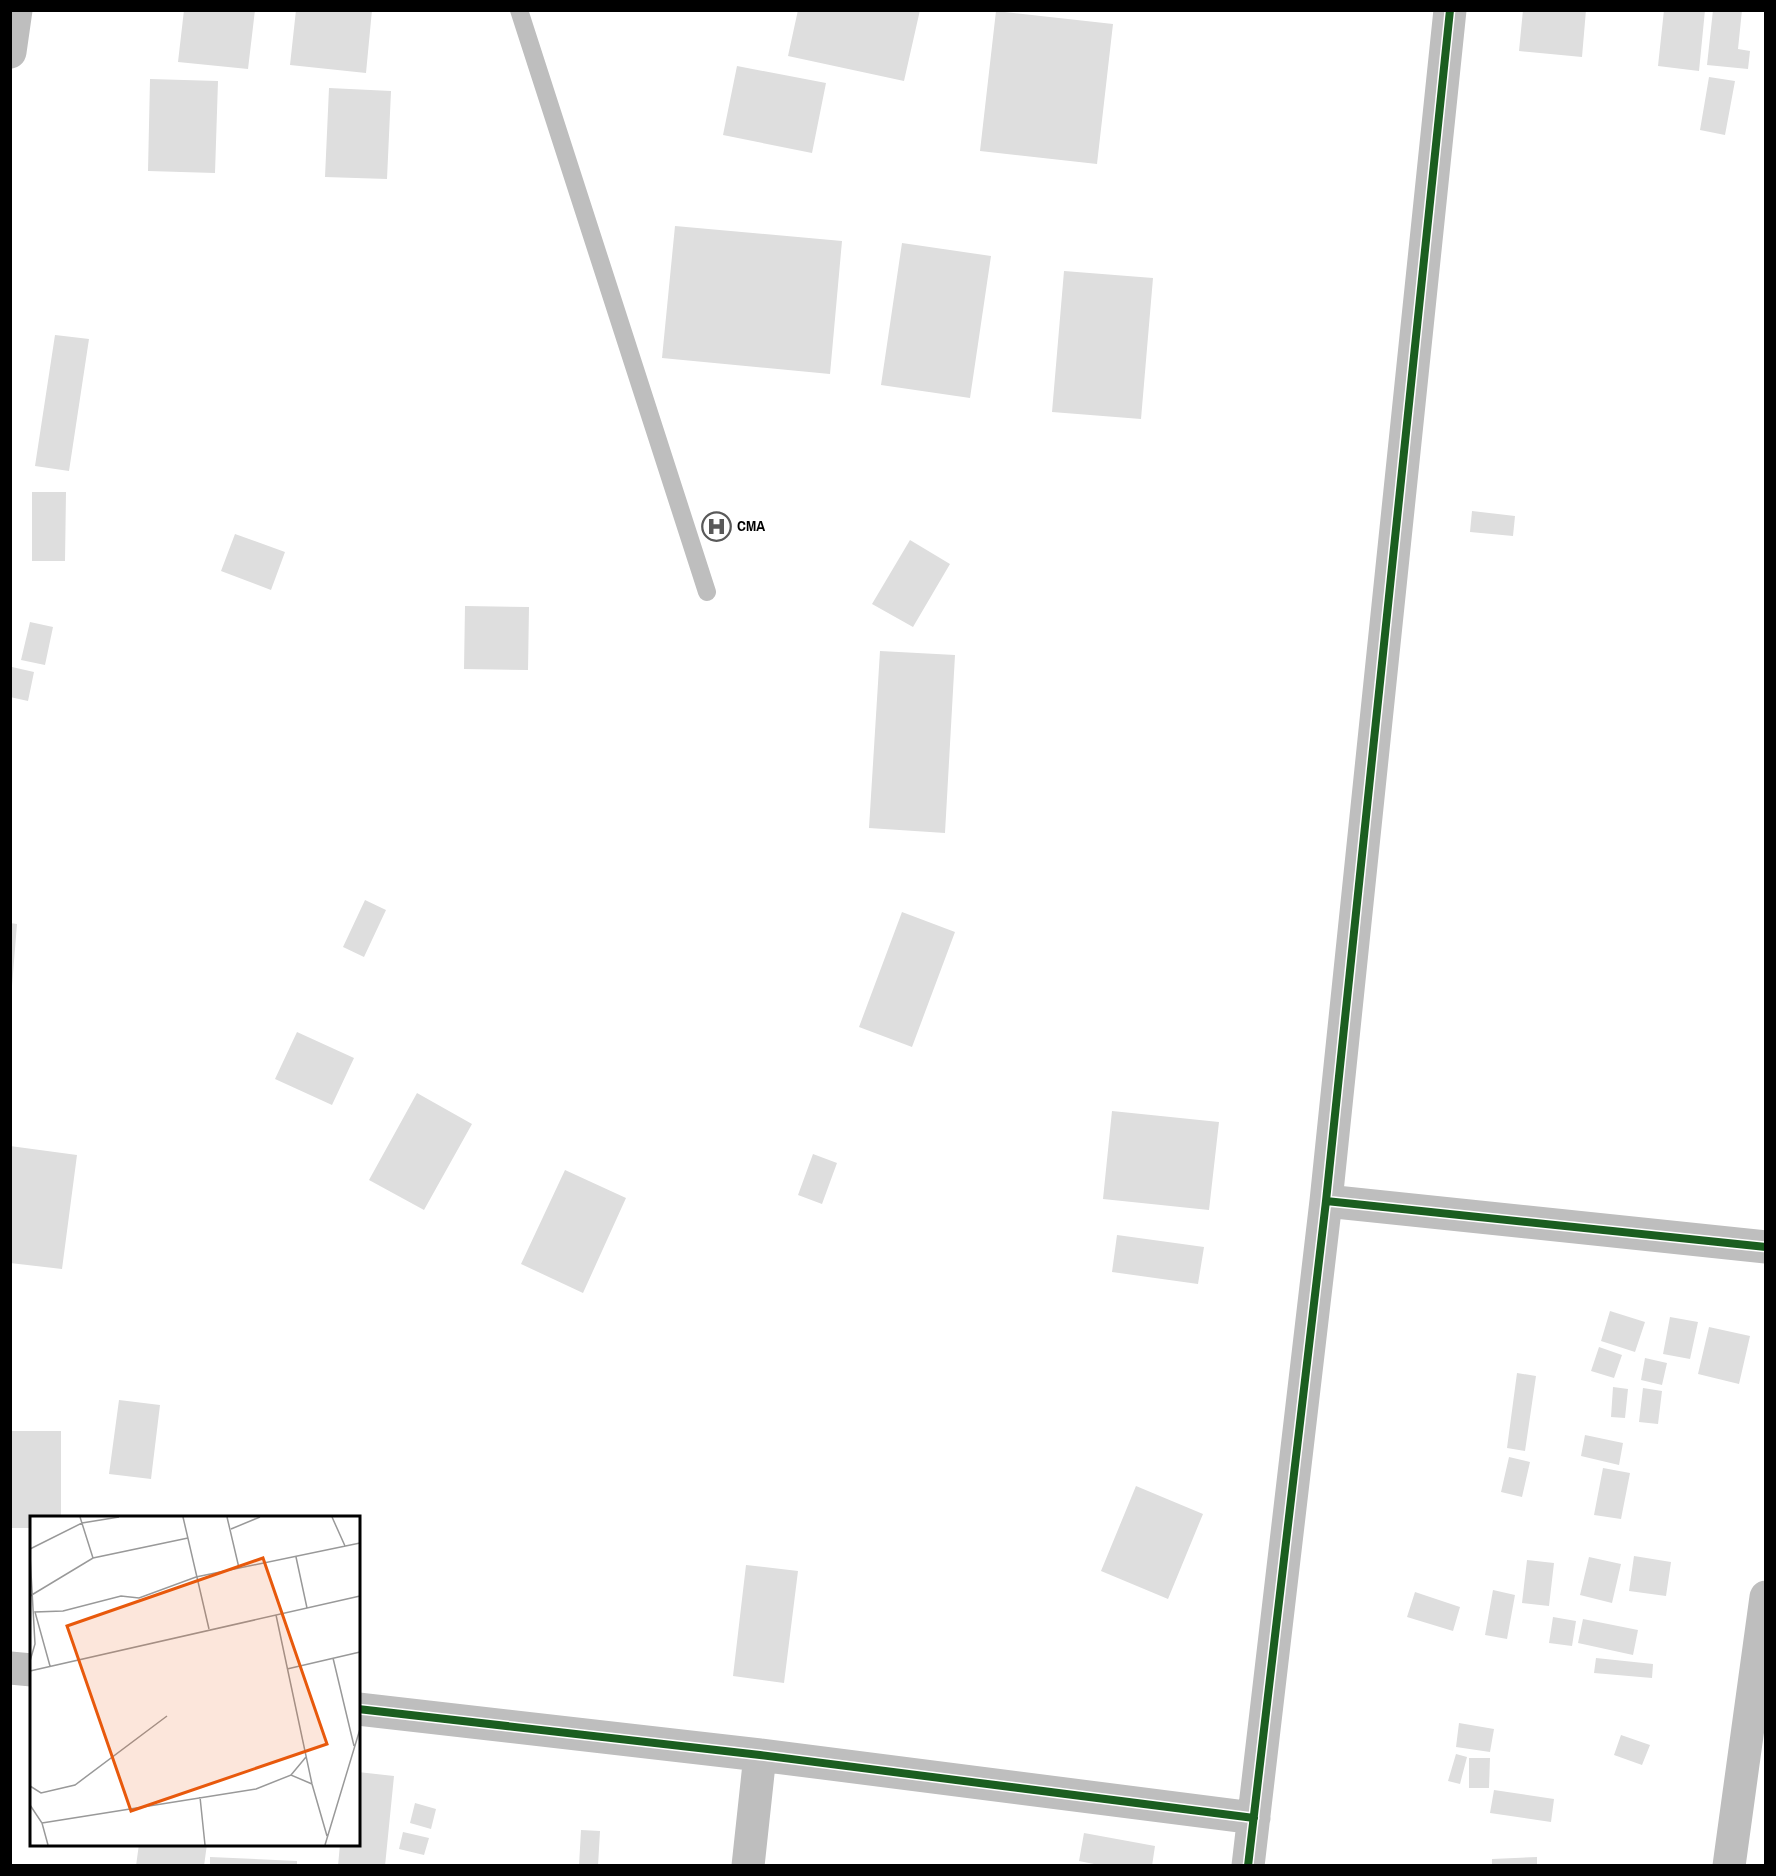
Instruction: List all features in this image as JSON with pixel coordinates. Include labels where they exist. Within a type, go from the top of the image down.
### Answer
[{"type":"street","points":[[10,52],[16,10]]},
{"type":"street","points":[[1248,1866],[1326,1201],[1450,10]]},
{"type":"street","points":[[1326,1201],[1766,1247]]},
{"type":"street","points":[[1729,1866],[1762,1646],[1766,1597]]},
{"type":"street","points":[[10,1668],[30,1670]]},
{"type":"street","points":[[360,1708],[760,1755],[1254,1818]]},
{"type":"street","points":[[748,1866],[760,1755]]},
{"type":"lane","points":[[519,10],[706,592]]},
{"type":"building","points":[[184,10],[255,10],[248,69],[178,62]]},
{"type":"building","points":[[296,10],[372,10],[366,73],[290,65]]},
{"type":"building","points":[[798,10],[920,10],[904,81],[788,56]]},
{"type":"building","points":[[1523,10],[1586,10],[1582,57],[1519,51]]},
{"type":"building","points":[[1664,10],[1705,10],[1699,71],[1658,66]]},
{"type":"building","points":[[1713,10],[1742,10],[1738,49],[1750,51],[1748,69],[1707,65]]},
{"type":"building","points":[[996,11],[1113,24],[1097,164],[980,151]]},
{"type":"building","points":[[737,66],[826,83],[812,153],[723,135]]},
{"type":"building","points":[[1709,77],[1735,81],[1725,135],[1700,130]]},
{"type":"building","points":[[150,79],[218,81],[215,173],[148,171]]},
{"type":"building","points":[[329,88],[391,91],[387,179],[325,177]]},
{"type":"building","points":[[675,226],[842,241],[830,374],[662,358]]},
{"type":"building","points":[[902,243],[991,256],[970,398],[881,385]]},
{"type":"building","points":[[1064,271],[1153,278],[1141,419],[1052,412]]},
{"type":"building","points":[[55,335],[89,339],[69,471],[35,466]]},
{"type":"building","points":[[32,492],[66,492],[65,561],[32,561]]},
{"type":"building","points":[[1472,511],[1515,516],[1513,536],[1470,532]]},
{"type":"building","points":[[235,534],[285,552],[271,590],[221,571]]},
{"type":"building","points":[[910,540],[950,564],[913,627],[872,604]]},
{"type":"building","points":[[465,606],[529,607],[528,670],[464,669]]},
{"type":"building","points":[[30,622],[53,627],[45,665],[21,660]]},
{"type":"building","points":[[880,651],[955,655],[945,833],[869,828]]},
{"type":"building","points":[[12,667],[34,672],[28,701],[10,697]]},
{"type":"building","points":[[365,900],[386,910],[364,957],[343,947]]},
{"type":"building","points":[[902,912],[955,932],[912,1047],[859,1027]]},
{"type":"building","points":[[10,923],[17,924],[12,986],[10,986]]},
{"type":"building","points":[[297,1032],[354,1058],[332,1105],[275,1079]]},
{"type":"building","points":[[417,1093],[472,1124],[424,1210],[369,1180]]},
{"type":"building","points":[[1112,1111],[1219,1122],[1209,1210],[1103,1199]]},
{"type":"building","points":[[10,1146],[77,1155],[62,1269],[10,1263]]},
{"type":"building","points":[[813,1154],[837,1163],[822,1204],[798,1195]]},
{"type":"building","points":[[565,1170],[626,1198],[583,1293],[521,1264]]},
{"type":"building","points":[[1117,1235],[1204,1247],[1198,1284],[1112,1272]]},
{"type":"building","points":[[1610,1311],[1645,1322],[1635,1352],[1601,1341]]},
{"type":"building","points":[[1670,1317],[1698,1322],[1690,1359],[1663,1354]]},
{"type":"building","points":[[1709,1327],[1750,1336],[1739,1384],[1698,1374]]},
{"type":"building","points":[[1599,1347],[1622,1355],[1614,1378],[1591,1371]]},
{"type":"building","points":[[1645,1358],[1667,1363],[1662,1385],[1641,1380]]},
{"type":"building","points":[[1517,1373],[1536,1376],[1525,1451],[1507,1448]]},
{"type":"building","points":[[1613,1387],[1628,1389],[1625,1418],[1611,1417]]},
{"type":"building","points":[[1643,1388],[1662,1391],[1658,1424],[1639,1422]]},
{"type":"building","points":[[119,1400],[160,1405],[151,1479],[109,1474]]},
{"type":"building","points":[[10,1431],[61,1431],[61,1516],[30,1516],[30,1528],[10,1528]]},
{"type":"building","points":[[1585,1435],[1623,1443],[1619,1465],[1581,1456]]},
{"type":"building","points":[[1509,1457],[1530,1462],[1522,1497],[1501,1492]]},
{"type":"building","points":[[1603,1468],[1630,1473],[1621,1519],[1594,1515]]},
{"type":"building","points":[[1136,1486],[1203,1514],[1168,1599],[1101,1571]]},
{"type":"building","points":[[1634,1556],[1671,1562],[1666,1596],[1629,1591]]},
{"type":"building","points":[[1589,1557],[1621,1564],[1612,1603],[1580,1595]]},
{"type":"building","points":[[1527,1560],[1554,1563],[1549,1606],[1522,1603]]},
{"type":"building","points":[[746,1565],[798,1571],[784,1683],[733,1676]]},
{"type":"building","points":[[1493,1590],[1515,1595],[1507,1639],[1485,1635]]},
{"type":"building","points":[[1415,1592],[1460,1607],[1453,1631],[1407,1617]]},
{"type":"building","points":[[1553,1617],[1576,1621],[1572,1646],[1549,1643]]},
{"type":"building","points":[[1583,1619],[1638,1630],[1633,1655],[1578,1643]]},
{"type":"building","points":[[1596,1658],[1653,1664],[1652,1678],[1594,1673]]},
{"type":"building","points":[[1459,1723],[1494,1729],[1490,1752],[1456,1747]]},
{"type":"building","points":[[1621,1735],[1650,1745],[1642,1765],[1614,1755]]},
{"type":"building","points":[[1456,1754],[1467,1757],[1460,1784],[1448,1781]]},
{"type":"building","points":[[1469,1758],[1490,1758],[1489,1788],[1469,1788]]},
{"type":"building","points":[[360,1772],[394,1776],[385,1866],[338,1866],[340,1846],[360,1846]]},
{"type":"building","points":[[1494,1790],[1554,1799],[1551,1822],[1490,1813]]},
{"type":"building","points":[[415,1803],[436,1809],[431,1829],[410,1823]]},
{"type":"building","points":[[581,1830],[600,1831],[598,1866],[579,1866]]},
{"type":"building","points":[[403,1832],[429,1838],[424,1855],[399,1849]]},
{"type":"building","points":[[1084,1833],[1155,1846],[1152,1866],[1104,1866],[1079,1861]]},
{"type":"building","points":[[139,1846],[207,1846],[204,1866],[136,1866]]},
{"type":"building","points":[[210,1857],[297,1861],[297,1866],[210,1866]]},
{"type":"building","points":[[1537,1857],[1537,1866],[1492,1866],[1492,1859]]},
{"type":"cycle path","points":[[1248,1866],[1326,1201],[1450,10]]},
{"type":"cycle path","points":[[1326,1201],[1766,1247]]},
{"type":"cycle path","points":[[360,1709],[760,1755],[1254,1818]]},
{"type":"place","name":"CMA","points":[[716,526]]}]
